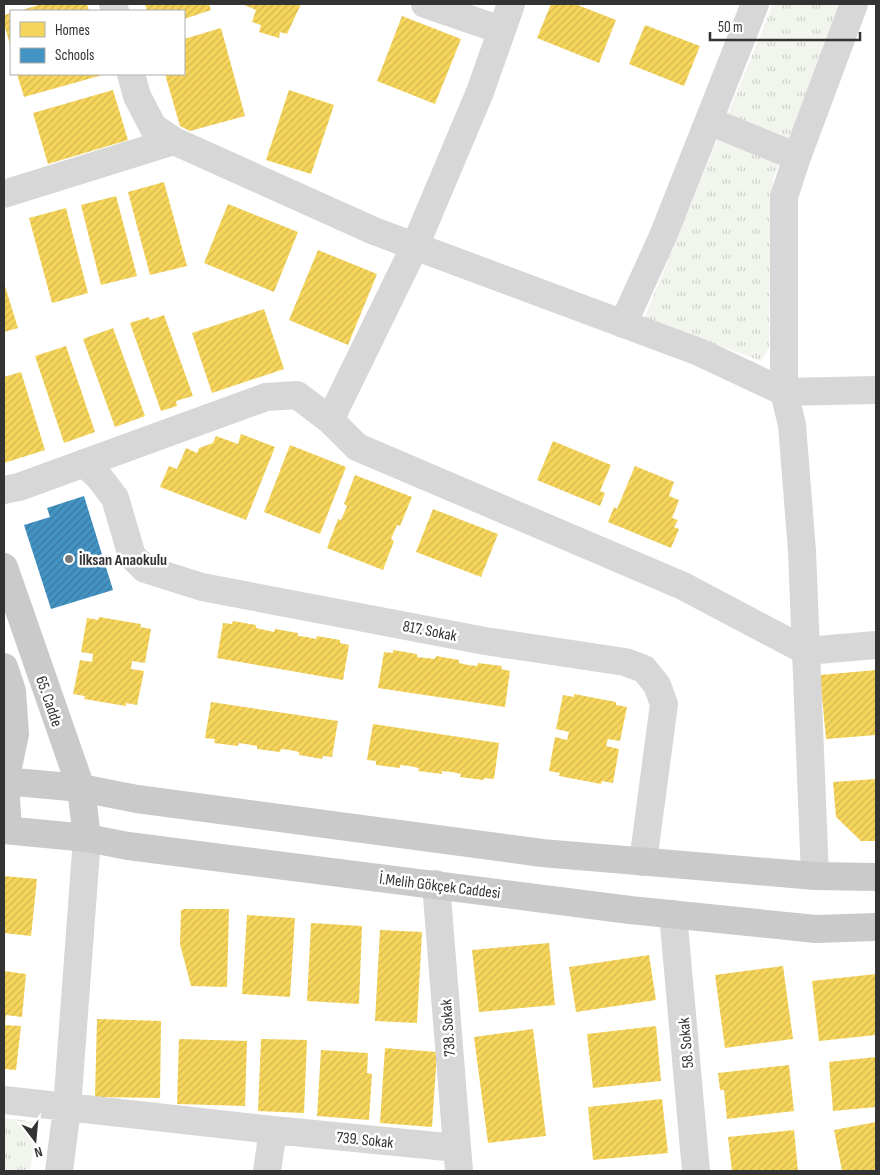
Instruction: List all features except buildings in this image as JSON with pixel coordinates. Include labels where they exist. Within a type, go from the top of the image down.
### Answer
[{"type":"main road","name":"65. Cadde","points":[[4,567],[81,788],[86,838]]},
{"type":"main road","name":"65. Cadde","points":[[4,667],[12,691],[15,734],[5,781],[6,830]]},
{"type":"main road","points":[[5,781],[81,788],[137,799],[532,852],[815,876],[876,877]]},
{"type":"main road","name":"İ.Melih Gökçek Caddesi","points":[[6,830],[86,838],[128,846],[673,914],[816,929],[876,927]]},
{"type":"street","points":[[425,4],[501,30]]},
{"type":"street","points":[[330,420],[415,246],[480,92],[511,4]]},
{"type":"street","points":[[623,324],[663,236],[755,4]]},
{"type":"street","points":[[815,876],[802,551],[793,434],[784,392],[784,197],[854,4]]},
{"type":"street","points":[[131,75],[137,96],[153,127],[174,141],[374,231],[699,352],[784,392],[876,390]]},
{"type":"street","points":[[709,121],[797,157]]},
{"type":"street","points":[[4,194],[174,141]]},
{"type":"street","points":[[4,490],[19,487],[266,397],[297,395],[330,420],[358,447],[683,586],[806,651],[876,645]]},
{"type":"street","name":"817. Sokak","points":[[84,463],[99,477],[115,498],[132,556],[145,569],[202,587],[485,640],[625,662],[644,670],[656,685],[664,704],[643,862]]},
{"type":"street","points":[[59,1171],[67,1108],[86,838]]},
{"type":"street","name":"738. Sokak","points":[[436,884],[458,1160]]},
{"type":"street","name":"58. Sokak","points":[[673,914],[696,1171]]},
{"type":"street","name":"739. Sokak","points":[[4,1100],[273,1130],[458,1160]]},
{"type":"street","points":[[267,1171],[273,1130]]},
{"type":"green space","points":[[773,4],[844,4],[773,179],[769,349],[761,361],[644,319]]},
{"type":"green space","points":[[4,1118],[37,1122],[30,1171],[4,1171]]},
{"type":"place","name":"İlksan Anaokulu","points":[[69,559]]}]
